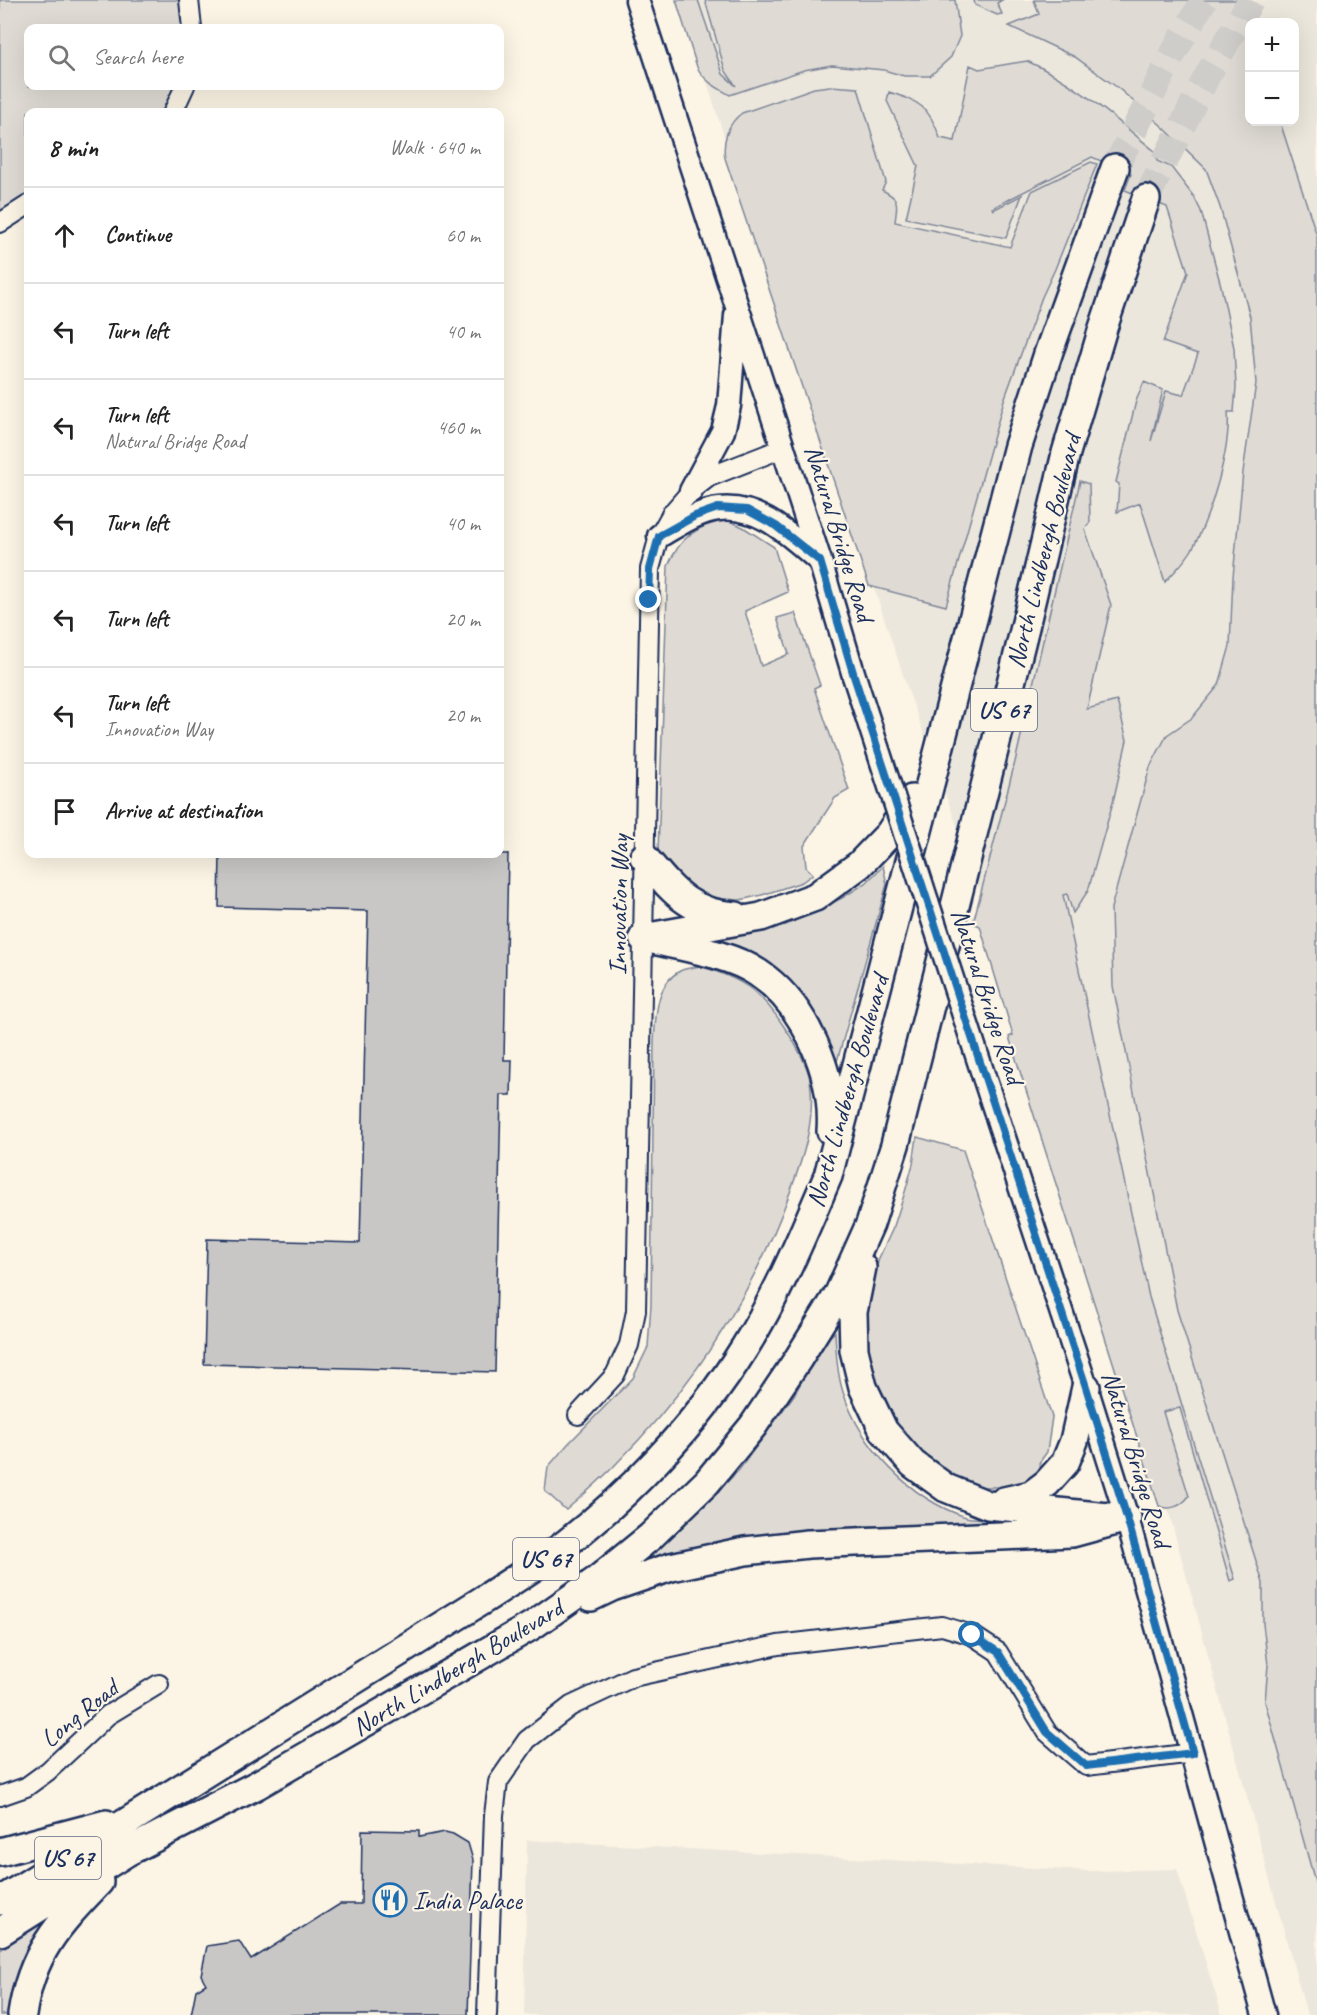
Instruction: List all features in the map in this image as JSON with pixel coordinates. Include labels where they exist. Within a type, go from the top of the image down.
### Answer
[{"type":"highway","name":"North Lindbergh Boulevard","points":[[0,1901],[551,1555],[623,1495],[687,1429],[745,1348],[793,1259],[828,1176],[1018,446],[1048,351],[1115,168]]},
{"type":"highway","name":"North Lindbergh Boulevard","points":[[0,1932],[127,1852],[257,1785],[533,1625],[597,1580],[641,1544],[707,1482],[753,1426],[798,1359],[839,1293],[870,1224],[898,1133],[1022,639],[1066,453],[1102,328],[1146,199]]},
{"type":"highway","points":[[643,938],[761,917],[815,897],[859,865],[889,834],[939,751]]},
{"type":"highway","points":[[644,857],[680,898],[698,908],[723,915],[761,917]]},
{"type":"highway","points":[[643,938],[729,959],[758,973],[782,993],[804,1024],[821,1061],[830,1093],[832,1123],[828,1176]]},
{"type":"highway","points":[[870,1224],[853,1312],[854,1350],[863,1387],[884,1431],[913,1464],[946,1488],[988,1505],[1127,1518]]},
{"type":"highway","points":[[988,1505],[1031,1495],[1047,1483],[1065,1463],[1074,1441],[1086,1387]]},
{"type":"highway","points":[[533,1625],[612,1587],[671,1567],[745,1551],[808,1544],[1072,1533],[1127,1518]]},
{"type":"highway","points":[[0,1852],[136,1815]]},
{"type":"highway","points":[[22,2015],[33,1967],[49,1941],[68,1914],[127,1852]]},
{"type":"main road","name":"Natural Bridge Road","points":[[638,0],[1127,1518],[1264,2015]]},
{"type":"main road","points":[[692,491],[723,431],[729,406],[736,305]]},
{"type":"main road","points":[[659,536],[695,516],[718,508],[747,510],[776,526],[820,561]]},
{"type":"street","points":[[189,0],[192,24]]},
{"type":"street","points":[[175,108],[183,90]]},
{"type":"street","points":[[0,223],[24,208]]},
{"type":"street","name":"Innovation Way","points":[[578,1415],[615,1375],[629,1345],[636,1311],[650,569],[659,536],[672,513],[692,491],[709,477],[783,448]]},
{"type":"street","points":[[487,2015],[494,1815],[498,1782],[527,1740],[571,1706],[633,1677],[778,1645],[942,1626],[972,1635],[998,1652],[1047,1732],[1086,1766],[1193,1753]]},
{"type":"street","name":"Long Road","points":[[0,1796],[26,1787],[41,1777],[108,1715],[159,1684]]},
{"type":"shaded area","points":[[0,0],[179,0],[182,24],[24,24],[24,90],[174,90],[165,108],[24,108],[24,197],[0,214]]},
{"type":"shaded area","points":[[676,0],[698,0],[723,74],[736,86],[725,70],[705,0],[955,0],[960,36],[951,57],[930,76],[904,76],[884,70],[832,65],[804,70],[730,95],[707,80],[697,67]]},
{"type":"shaded area","points":[[681,0],[1317,0],[1317,2015],[1307,2015],[1155,1462],[990,918],[908,690],[729,152]]},
{"type":"shaded area","points":[[974,0],[1002,0],[997,3],[1002,14],[997,15],[975,5]]},
{"type":"shaded area","points":[[1034,0],[1241,0],[1247,18],[1245,126],[1281,126],[1317,236],[1317,1889],[1265,1702],[1268,1665],[1263,1624],[1263,1583],[1177,1310],[1113,986],[1111,908],[1150,767],[1167,735],[1192,718],[1219,685],[1230,646],[1233,577],[1243,472],[1256,383],[1250,317],[1220,207],[1206,169],[1162,126],[1118,88],[1075,57],[1009,26],[1039,14]]},
{"type":"shaded area","points":[[1027,61],[1078,90],[1156,152],[1157,161],[1171,167],[1194,197],[1201,211],[1221,286],[1234,348],[1236,387],[1234,412],[1228,412],[1223,462],[1213,499],[1200,532],[1188,556],[1165,582],[1140,503],[1117,512],[1119,484],[1116,482],[1136,401],[1144,382],[1163,390],[1151,441],[1166,391],[1183,395],[1198,354],[1163,342],[1188,272],[1167,207],[1125,190],[1131,174],[1092,157],[992,208],[993,210],[1022,195],[1006,238],[906,218],[918,166],[887,101],[889,92],[922,107],[932,119],[940,138],[955,141],[970,65],[979,69]]},
{"type":"shaded area","points":[[830,86],[858,88],[886,182],[882,190],[895,199],[895,222],[1010,247],[1032,191],[1091,162],[1097,164],[1042,297],[1004,400],[946,606],[869,586],[725,158],[724,145],[727,133],[742,113],[814,88]]},
{"type":"shaded area","points":[[1080,481],[1089,484],[1090,522],[1085,529],[1111,605],[1087,709],[1117,701],[1127,740],[1113,802],[1088,891],[1073,913],[1067,894],[1063,895],[1149,1297],[1235,1579],[1230,1581],[1180,1408],[1163,1412],[1189,1496],[1176,1507],[1159,1506],[1009,1037],[1013,1035],[980,926],[973,923],[1015,762]]},
{"type":"shaded area","points":[[727,520],[743,527],[774,547],[788,592],[745,611],[761,666],[789,654],[777,618],[795,613],[820,685],[814,688],[849,790],[835,798],[804,846],[806,867],[813,874],[802,882],[740,900],[712,898],[684,886],[658,852],[668,566],[678,547],[690,534],[706,526]]},
{"type":"shaded area","points":[[883,866],[887,884],[836,1065],[815,1018],[789,981],[772,966],[753,954],[730,944],[704,937],[786,925],[842,898],[866,883]]},
{"type":"shaded area","points":[[699,966],[728,976],[750,988],[769,1006],[790,1036],[804,1062],[810,1080],[811,1110],[807,1139],[774,1232],[757,1269],[717,1338],[670,1404],[644,1434],[604,1476],[566,1510],[545,1491],[548,1467],[633,1378],[648,1347],[651,1305],[654,1041],[658,1002],[666,984],[672,977],[682,970]]},
{"type":"shaded area","points":[[917,1137],[963,1150],[1052,1417],[1047,1452],[1039,1463],[1042,1472],[1015,1487],[984,1487],[961,1480],[936,1466],[915,1449],[892,1422],[870,1370],[862,1321],[879,1258],[894,1226],[905,1192],[913,1164]]},
{"type":"shaded area","points":[[835,1332],[838,1370],[843,1392],[851,1412],[875,1451],[907,1484],[926,1498],[966,1517],[989,1519],[991,1526],[862,1526],[635,1566],[684,1525],[739,1470],[794,1395],[823,1343]]},
{"type":"shaded area","points":[[527,1840],[1089,1871],[1177,1869],[1222,2015],[524,2015]]},
{"type":"shaded area","points":[[43,1923],[45,1924],[11,2015],[0,2015],[0,1950]]},
{"type":"building","points":[[504,854],[508,854],[504,1060],[512,1060],[511,1095],[501,1095],[495,1372],[204,1364],[207,1239],[360,1243],[368,911],[219,907],[220,858],[504,858]]},
{"type":"building","points":[[362,1830],[419,1831],[419,1837],[445,1832],[468,1843],[473,1860],[468,2015],[191,2015],[196,1990],[206,1984],[201,1975],[207,1946],[239,1941],[251,1960],[340,1904],[361,1904]]},
{"type":"tunnel","points":[[1115,168],[1170,59],[1204,0]]},
{"type":"tunnel","points":[[1146,199],[1206,78],[1251,0]]},
{"type":"place","name":"India Palace","points":[[390,1900]]},
{"type":"route","points":[[649,600],[650,569],[659,536],[695,516],[718,508],[747,510],[776,526],[820,561],[854,676],[1127,1518],[1193,1753],[1086,1766],[1047,1732],[998,1652],[972,1635]]}]
